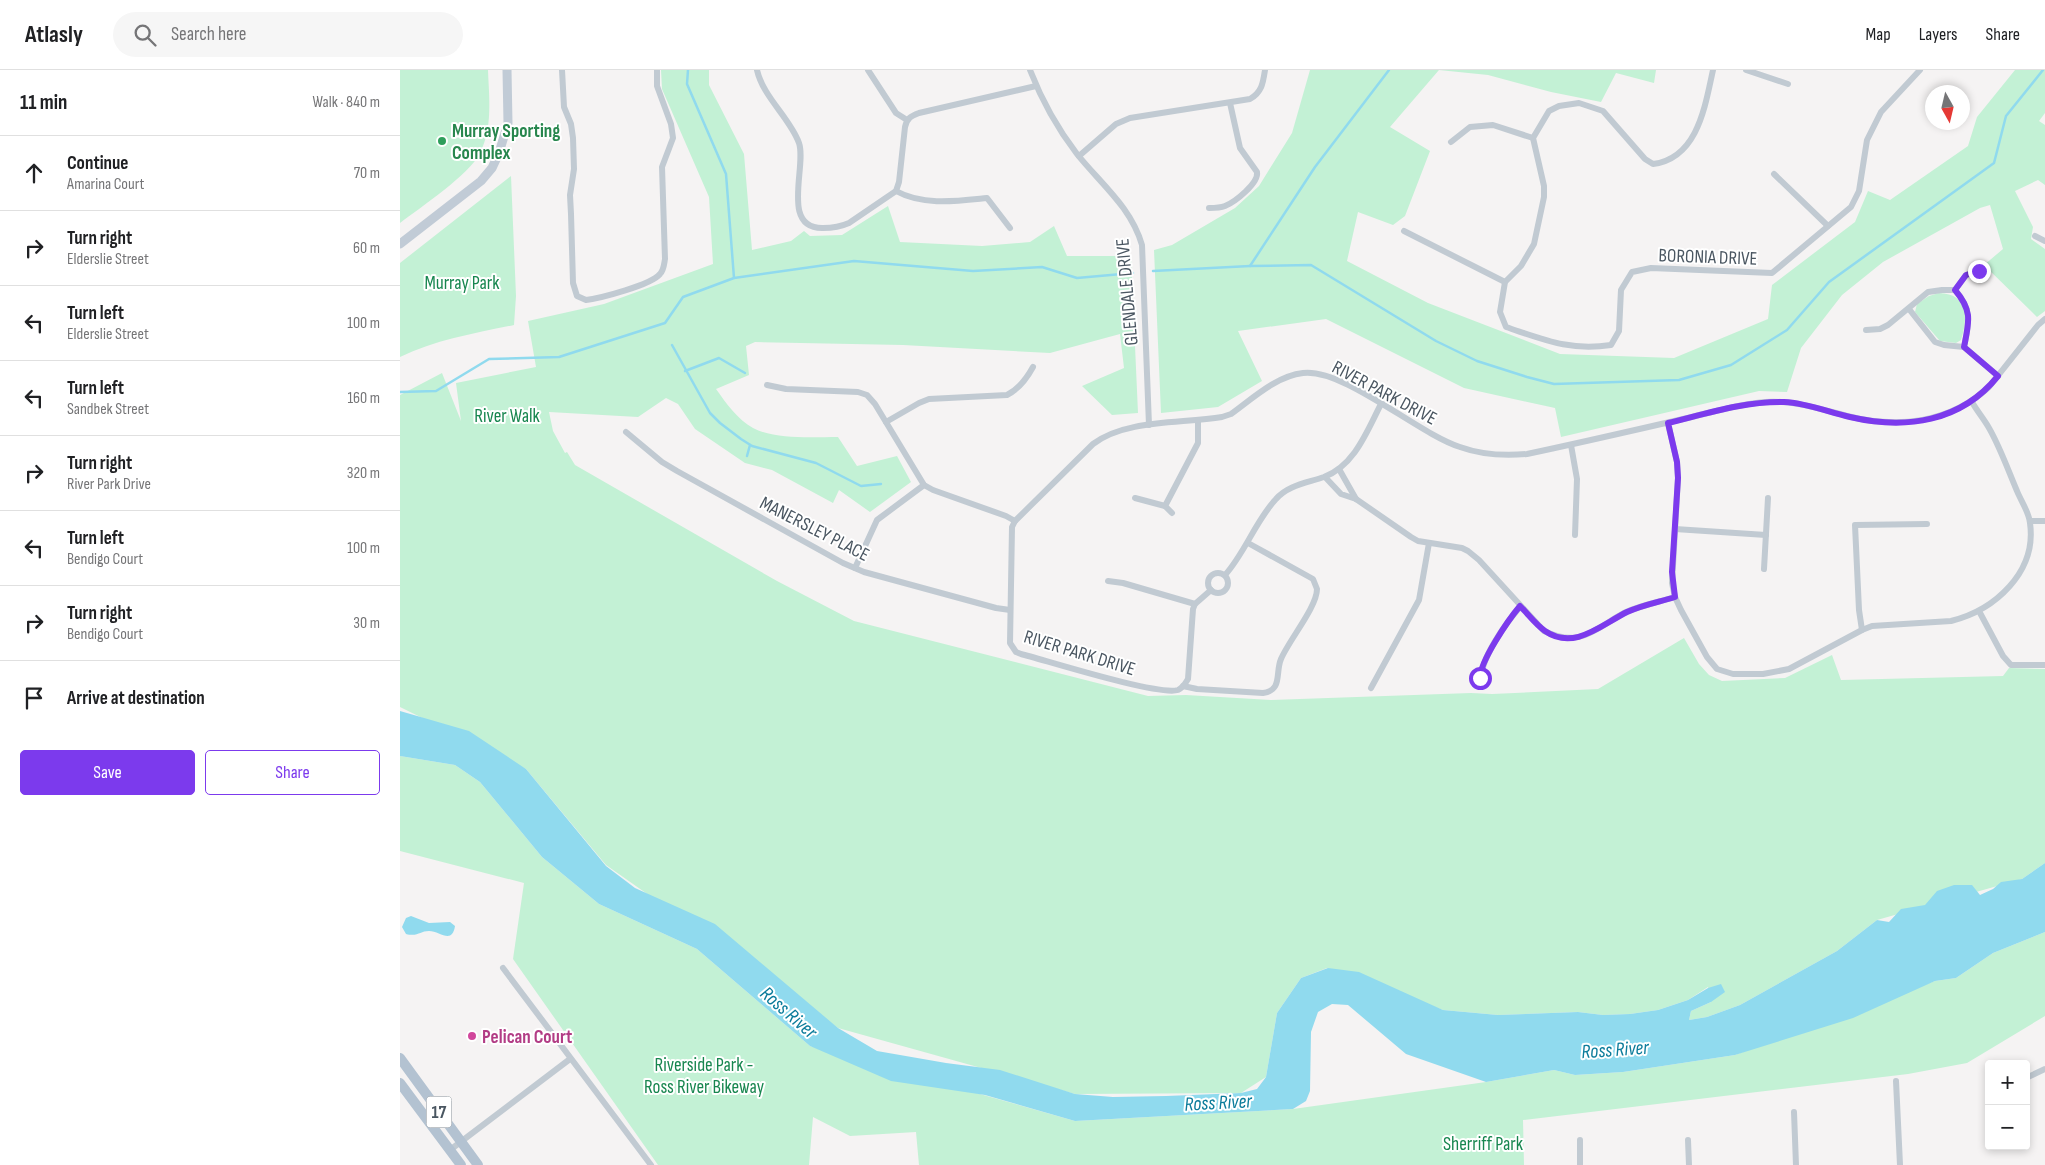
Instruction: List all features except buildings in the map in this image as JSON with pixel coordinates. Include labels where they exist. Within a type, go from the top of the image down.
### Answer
[{"type":"main road","name":"17","points":[[400,1058],[478,1165]]},
{"type":"main road","name":"17","points":[[400,1083],[461,1165]]},
{"type":"street","points":[[400,244],[481,181],[492,168],[500,153],[508,123],[507,70]]},
{"type":"street","points":[[562,70],[564,107],[574,138],[574,169],[570,204],[574,290],[577,296],[586,300],[635,287],[655,278],[663,270],[665,259],[662,167],[673,138],[672,124],[657,86],[657,70]]},
{"type":"street","points":[[757,70],[761,84],[799,142],[801,159],[798,205],[800,216],[814,228],[841,227],[887,199],[896,191],[899,182],[907,120]]},
{"type":"street","points":[[868,70],[896,113],[907,120]]},
{"type":"street","name":"GLENDALE DRIVE","points":[[1030,70],[1055,124],[1079,156],[1129,215],[1142,245],[1149,425]]},
{"type":"street","points":[[1079,156],[1116,124],[1130,118],[1250,99],[1257,95],[1261,89],[1265,70]]},
{"type":"street","points":[[1404,231],[1505,282],[1521,266],[1538,233],[1544,186],[1533,138],[1549,111],[1558,106],[1580,103],[1603,111],[1645,159],[1653,164],[1669,161],[1681,151],[1699,126],[1704,114],[1713,70]]},
{"type":"street","points":[[1746,70],[1788,84]]},
{"type":"street","name":"BORONIA DRIVE","points":[[1505,282],[1500,312],[1506,327],[1561,346],[1594,348],[1611,346],[1619,331],[1621,290],[1632,272],[1651,268],[1772,273],[1851,207],[1859,191],[1867,140],[1881,112],[1920,70]]},
{"type":"street","points":[[907,120],[919,113],[1036,86]]},
{"type":"street","points":[[1209,208],[1224,206],[1230,203],[1252,185],[1258,176],[1240,148],[1230,102]]},
{"type":"street","points":[[1451,142],[1470,128],[1493,125],[1533,138]]},
{"type":"street","points":[[1774,174],[1828,226]]},
{"type":"street","points":[[896,191],[911,198],[927,200],[949,201],[987,198],[1010,228]]},
{"type":"street","points":[[2035,236],[2045,242]]},
{"type":"street","points":[[1955,290],[1966,275],[1979,271]]},
{"type":"street","points":[[1866,330],[1880,329],[1909,309],[1928,292],[1955,290],[1962,298],[1969,314],[1964,347]]},
{"type":"street","points":[[1909,309],[1935,342],[1964,347],[1998,376]]},
{"type":"street","name":"RIVER PARK DRIVE","points":[[1248,543],[1313,579],[1317,589],[1314,601],[1281,659],[1277,686],[1273,690],[1263,693],[1197,689],[1183,686],[1170,691],[1150,688],[1016,652],[1010,643],[1011,541],[1015,521],[1102,437],[1124,428],[1198,420],[1230,414],[1278,382],[1303,373],[1329,376],[1458,447],[1475,452],[1512,455],[1765,402],[1807,405],[1866,420],[1915,422],[1945,415],[1972,402],[1989,387],[2038,325],[2045,319]]},
{"type":"street","points":[[886,422],[929,399],[1007,395],[1026,380],[1033,367]]},
{"type":"street","points":[[767,385],[786,389],[864,393],[875,404],[924,485],[942,494],[1006,516],[1015,521]]},
{"type":"street","points":[[1668,423],[1678,471],[1672,572],[1675,597],[1712,664],[1718,669],[1734,674],[1763,674],[1789,669],[1862,630],[1882,625],[1951,621],[1980,611],[2008,590],[2024,564],[2030,544],[2030,521],[1990,429],[1972,402]]},
{"type":"street","points":[[1225,575],[1248,543],[1276,498],[1289,489],[1324,477],[1339,469],[1355,453],[1382,404]]},
{"type":"street","points":[[1165,506],[1198,443],[1198,420]]},
{"type":"street","name":"MANERSLEY PLACE","points":[[626,432],[662,462],[676,471],[855,568],[996,608],[1010,610]]},
{"type":"street","points":[[1571,444],[1577,479],[1575,535]]},
{"type":"street","points":[[1339,469],[1356,499]]},
{"type":"street","points":[[1324,477],[1340,494],[1356,499],[1411,537],[1429,543],[1468,551],[1479,560],[1544,631],[1556,637],[1574,638],[1590,633],[1637,608],[1675,597]]},
{"type":"street","points":[[855,568],[877,520],[924,485]]},
{"type":"street","points":[[1135,498],[1165,506],[1172,513]]},
{"type":"street","points":[[1764,569],[1768,498]]},
{"type":"street","points":[[2030,521],[2045,521]]},
{"type":"street","points":[[1862,630],[1859,610],[1855,525],[1927,524]]},
{"type":"street","points":[[1675,530],[1766,535]]},
{"type":"street","points":[[1371,688],[1419,600],[1429,543]]},
{"type":"street","points":[[1211,590],[1208,582],[1210,577],[1217,573],[1225,575]]},
{"type":"street","points":[[1211,590],[1218,592],[1226,588],[1228,583],[1225,575]]},
{"type":"street","points":[[1108,581],[1123,583],[1195,604]]},
{"type":"street","points":[[1183,686],[1188,674],[1192,613],[1195,604],[1211,590]]},
{"type":"street","points":[[1481,684],[1482,667],[1509,619],[1520,606]]},
{"type":"street","points":[[1980,611],[2003,656],[2011,665],[2045,666]]},
{"type":"street","points":[[503,968],[651,1165]]},
{"type":"street","points":[[450,1150],[570,1058]]},
{"type":"street","points":[[2030,1076],[2045,1068]]},
{"type":"street","points":[[1896,1081],[1900,1165]]},
{"type":"street","points":[[1794,1112],[1796,1165]]},
{"type":"street","points":[[1580,1140],[1580,1165]]},
{"type":"street","points":[[1688,1140],[1689,1165]]},
{"type":"green space","name":"Murray Sporting Complex","points":[[400,70],[488,70],[489,123],[480,153],[466,171],[400,223]]},
{"type":"green space","name":"River Walk","points":[[661,70],[709,70],[709,85],[744,154],[752,250],[791,241],[804,231],[810,236],[842,235],[888,206],[900,242],[982,246],[1030,242],[1054,226],[1067,256],[1131,256],[1138,413],[1112,415],[1082,386],[1124,368],[1120,334],[1050,353],[903,345],[755,342],[746,346],[749,375],[716,389],[733,411],[748,425],[762,432],[783,436],[838,437],[857,466],[897,456],[911,482],[870,512],[839,490],[833,503],[772,470],[745,463],[695,429],[678,404],[666,398],[638,417],[549,412],[553,431],[565,453],[567,452],[575,465],[777,581],[854,621],[1148,696],[1186,695],[1271,700],[1598,689],[1684,638],[1699,664],[1709,675],[1722,681],[1785,678],[1832,655],[1841,680],[2003,676],[2009,668],[2045,669],[2045,863],[2022,879],[1877,920],[1837,951],[1740,1005],[1707,1017],[1689,1020],[1691,1011],[1711,1002],[1708,987],[1688,1000],[1658,1010],[1630,1014],[1603,1015],[1578,1012],[1498,1015],[1443,1010],[1327,968],[1301,978],[1277,1013],[1266,1077],[1241,1093],[1075,1094],[838,1028],[606,865],[526,769],[400,707],[400,395],[442,373],[461,421],[456,383],[536,367],[528,321],[604,304],[713,264],[709,197],[662,89]]},
{"type":"green space","points":[[1310,70],[1439,70],[1390,127],[1430,151],[1405,216],[1393,225],[1358,212],[1347,261],[1428,303],[1560,354],[1674,358],[1768,319],[1772,285],[1855,222],[1868,191],[1890,200],[1968,146],[1977,117],[2015,70],[2045,70],[2045,113],[2039,121],[2045,125],[2045,185],[2038,180],[2015,191],[2033,227],[2031,239],[2045,249],[2045,311],[2037,317],[1984,265],[2003,249],[1990,205],[1980,208],[1883,262],[1842,295],[1801,348],[1787,392],[1759,391],[1561,437],[1555,408],[1464,388],[1326,319],[1238,331],[1262,381],[1218,407],[1161,413],[1154,250],[1172,245],[1235,208],[1259,186],[1292,133]]},
{"type":"green space","points":[[1439,70],[1656,70],[1654,83],[1616,73],[1601,102],[1551,92],[1488,75]]},
{"type":"green space","name":"Murray Park","points":[[511,176],[516,296],[514,325],[441,342],[400,357],[400,263]]},
{"type":"green space","points":[[1939,293],[1949,294],[1956,298],[1964,309],[1965,324],[1961,340],[1956,343],[1940,341],[1915,312],[1917,304],[1929,296]]},
{"type":"green space","name":"Riverside Park - Ross River Bikeway","points":[[400,756],[455,765],[480,782],[542,857],[599,904],[697,949],[810,1046],[1075,1121],[1293,1109],[1486,1082],[1554,1070],[1575,1075],[1623,1072],[1735,1055],[1935,981],[1956,978],[1993,953],[2045,932],[2045,1016],[1967,1063],[1908,1074],[1523,1120],[1524,1165],[919,1165],[916,1132],[850,1136],[813,1117],[809,1165],[658,1165],[513,959],[524,883],[400,851]]},
{"type":"water","name":"Ross River","points":[[400,711],[469,731],[526,769],[606,866],[635,888],[715,924],[838,1028],[877,1051],[1000,1070],[1075,1094],[1113,1097],[1166,1096],[1241,1093],[1257,1089],[1266,1077],[1277,1013],[1301,978],[1328,968],[1359,972],[1443,1010],[1498,1015],[1578,1012],[1603,1015],[1630,1014],[1658,1010],[1688,1000],[1708,988],[1721,984],[1725,992],[1711,1002],[1691,1011],[1689,1020],[1707,1017],[1740,1005],[1837,951],[1877,920],[1889,922],[1901,909],[1925,905],[1937,891],[1954,885],[1972,885],[1980,895],[1993,889],[2001,882],[2022,879],[2045,863],[2045,932],[1993,953],[1956,978],[1935,981],[1853,1018],[1735,1055],[1623,1072],[1575,1075],[1554,1070],[1486,1082],[1406,1054],[1348,1005],[1332,1004],[1318,1012],[1311,1032],[1310,1091],[1306,1101],[1293,1109],[1075,1121],[985,1095],[891,1081],[810,1046],[697,949],[599,904],[542,857],[480,782],[455,765],[400,756]]},
{"type":"water","points":[[411,916],[429,923],[450,922],[455,926],[451,935],[448,936],[429,931],[413,935],[406,934],[402,927],[406,918]]},
{"type":"waterway","points":[[688,70],[687,84],[726,174],[734,278]]},
{"type":"waterway","points":[[1250,266],[1315,167],[1389,70]]},
{"type":"waterway","points":[[1153,271],[1311,265],[1436,341],[1477,361],[1527,377],[1554,384],[1679,380],[1731,365],[1787,330],[1829,282],[1994,163],[2006,116],[2043,70]]},
{"type":"waterway","points":[[400,392],[436,391],[489,359],[559,357],[665,323],[683,297],[734,278],[854,261],[973,271],[1042,267],[1077,278],[1133,273]]},
{"type":"waterway","points":[[672,345],[710,413],[741,439],[752,446],[816,463],[861,486],[881,484]]},
{"type":"waterway","points":[[685,371],[719,358],[745,373]]},
{"type":"waterway","points":[[747,456],[750,445]]},
{"type":"place","name":"Murray Sporting Complex","points":[[442,141]]},
{"type":"place","name":"Pelican Court","points":[[472,1036]]},
{"type":"route","points":[[1480,678],[1482,667],[1509,619],[1520,606],[1544,631],[1556,637],[1566,639],[1590,633],[1626,612],[1675,597],[1672,572],[1678,478],[1677,462],[1668,423],[1765,402],[1807,405],[1866,420],[1901,423],[1915,422],[1945,415],[1972,402],[1998,376],[1964,347],[1969,314],[1962,298],[1955,290],[1966,275],[1979,271]]},
{"type":"park label","name":"Sherriff Park","points":[[1483,1143]]}]
